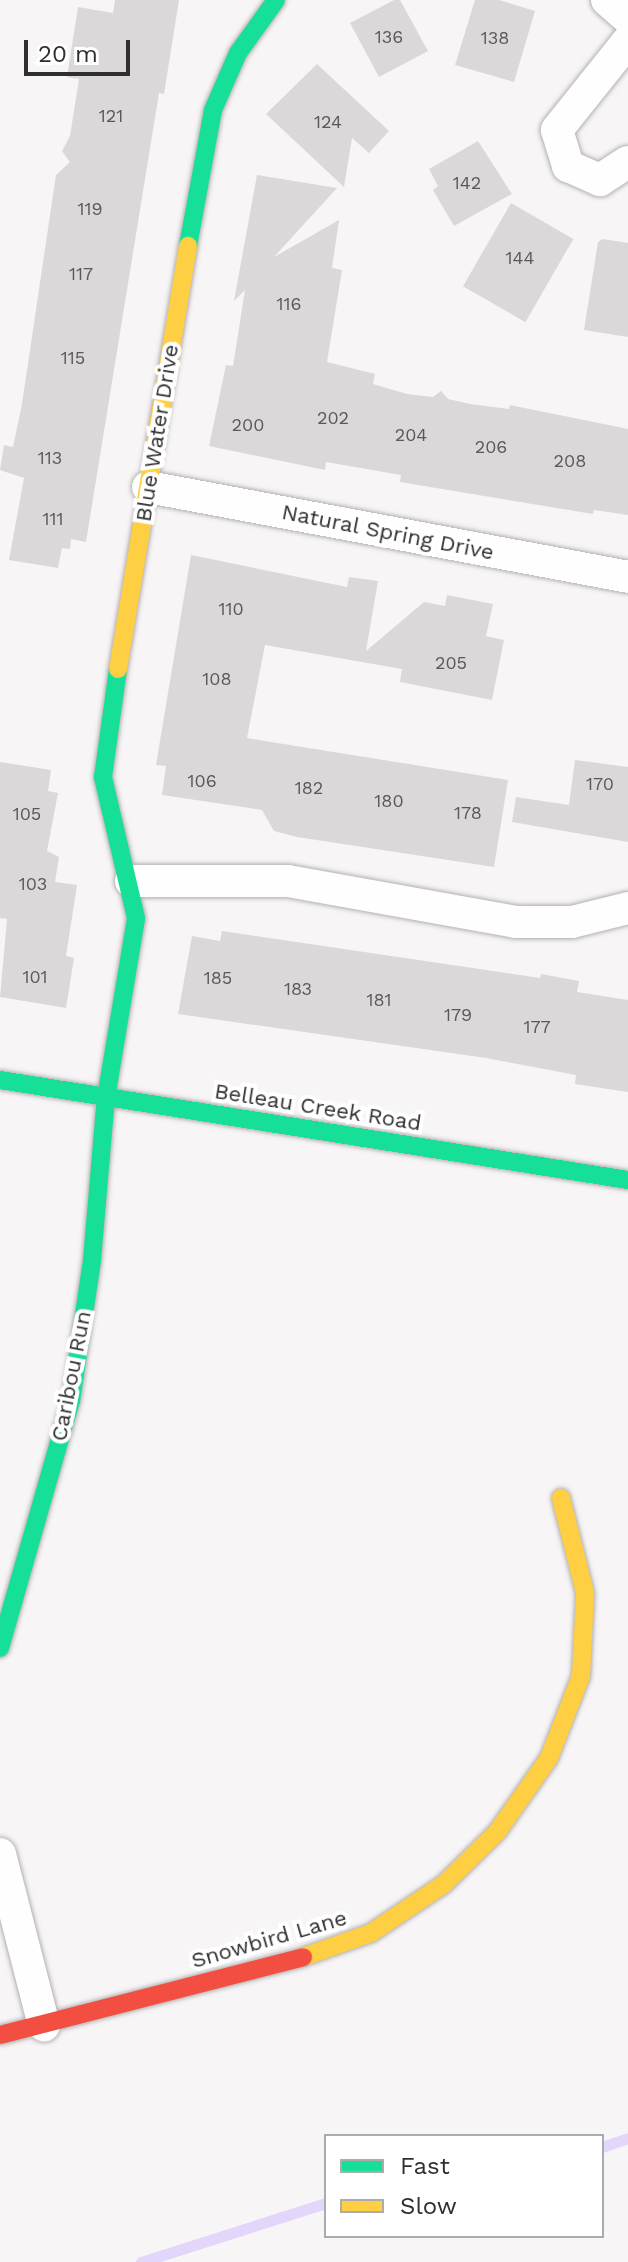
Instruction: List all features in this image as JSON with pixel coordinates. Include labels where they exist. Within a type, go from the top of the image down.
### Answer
[{"type":"street","name":"Blue Water Drive","points":[[106,1098],[136,918],[131,881],[103,777],[148,487],[213,110],[238,53],[276,0]]},
{"type":"street","points":[[607,0],[628,18]]},
{"type":"street","points":[[628,41],[557,130],[568,166],[589,176],[600,180],[628,162]]},
{"type":"street","name":"Natural Spring Drive","points":[[148,487],[628,577]]},
{"type":"street","points":[[131,881],[288,881],[516,922],[572,922],[626,912]]},
{"type":"street","name":"Belleau Creek Road","points":[[0,1080],[628,1180]]},
{"type":"street","name":"Caribou Run","points":[[0,1648],[71,1401],[92,1260],[106,1098]]},
{"type":"street","name":"Snowbird Lane","points":[[0,2035],[291,1961],[371,1933],[444,1884],[497,1832],[549,1758],[581,1676],[585,1593],[561,1498]]},
{"type":"street","points":[[0,1854],[44,2025]]},
{"type":"building","points":[[115,0],[179,0],[164,94],[159,93],[86,542],[71,539],[70,549],[62,548],[58,568],[9,560],[24,478],[0,470],[4,445],[13,447],[22,404],[56,175],[70,162],[62,151],[70,136],[79,79],[67,77],[78,7],[113,13]]},
{"type":"building","points":[[394,0],[400,0],[428,51],[379,77],[350,23]]},
{"type":"building","points":[[475,0],[499,0],[535,11],[514,82],[455,65]]},
{"type":"building","points":[[317,64],[389,131],[369,153],[352,138],[344,187],[266,114]]},
{"type":"building","points":[[478,141],[512,194],[454,226],[433,190],[438,186],[429,169]]},
{"type":"building","points":[[257,175],[337,188],[274,257],[339,220],[332,268],[342,270],[327,362],[375,374],[373,384],[407,394],[433,397],[441,391],[448,399],[470,404],[509,409],[510,405],[628,429],[628,515],[594,510],[593,514],[400,482],[401,475],[326,462],[325,470],[209,446],[226,365],[233,366],[245,290],[234,301]]},
{"type":"building","points":[[511,203],[573,239],[525,322],[463,286]]},
{"type":"building","points":[[603,239],[628,243],[628,337],[584,330],[598,242]]},
{"type":"building","points":[[191,555],[347,587],[349,577],[378,581],[366,651],[424,602],[445,606],[447,595],[493,604],[486,636],[504,640],[492,700],[400,682],[402,669],[265,645],[247,738],[508,780],[494,867],[297,837],[274,831],[262,810],[162,795],[166,766],[156,765]]},
{"type":"building","points":[[575,760],[628,767],[628,842],[512,822],[516,797],[569,805]]},
{"type":"building","points":[[0,762],[51,770],[48,791],[58,793],[47,851],[59,857],[55,882],[77,885],[66,956],[74,958],[66,1008],[0,997],[7,919],[0,918]]},
{"type":"building","points":[[222,931],[540,978],[541,974],[579,981],[577,992],[628,1000],[628,1092],[575,1084],[576,1075],[486,1058],[178,1014],[192,936],[220,941]]},
{"type":"waterway","points":[[604,2146],[628,2138]]},
{"type":"waterway","points":[[141,2262],[324,2204]]},
{"type":"traffic: fast","points":[[188,246],[213,110],[238,53],[276,0]]},
{"type":"traffic: fast","points":[[0,1648],[71,1401],[92,1260],[106,1098],[136,918],[103,777],[118,669]]},
{"type":"traffic: fast","points":[[0,1080],[628,1180]]},
{"type":"traffic: slow","points":[[118,669],[188,246]]},
{"type":"traffic: slow","points":[[303,1957],[371,1933],[444,1884],[497,1832],[549,1758],[581,1676],[585,1593],[561,1498]]},
{"type":"traffic: jam","points":[[0,2035],[303,1957]]}]
